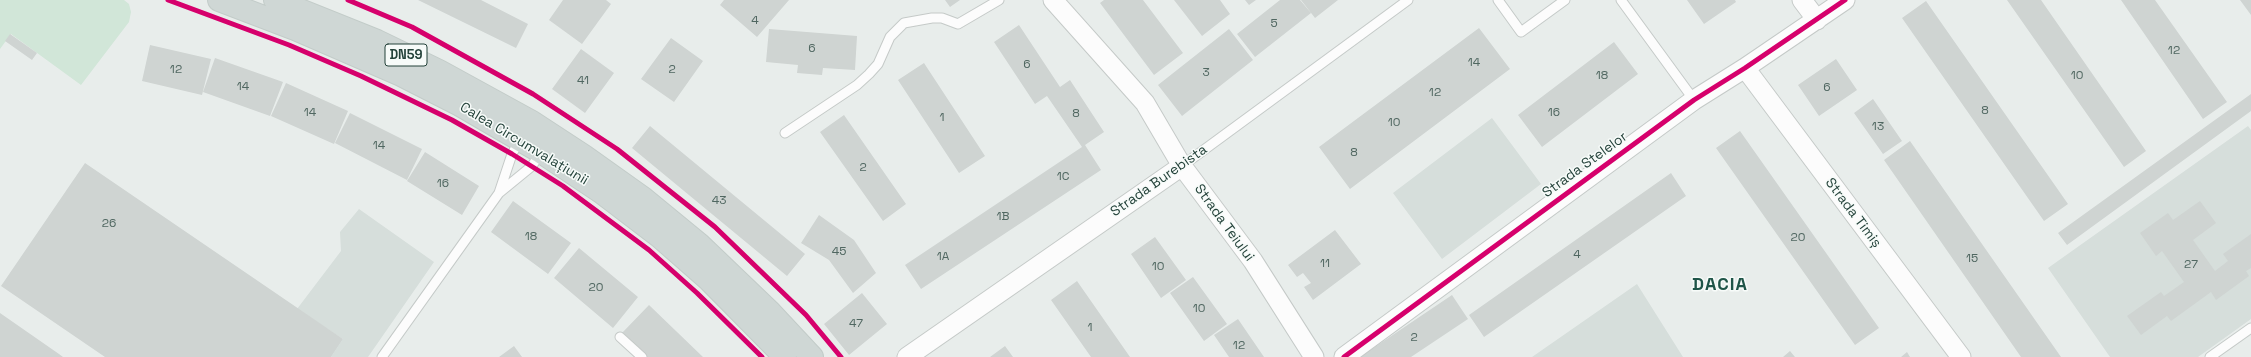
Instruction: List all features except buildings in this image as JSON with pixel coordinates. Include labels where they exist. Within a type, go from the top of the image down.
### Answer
[{"type":"main road","name":"Calea Circumvalațiunii","points":[[219,0],[308,35],[401,75],[526,131],[613,176],[673,222],[742,284],[812,357]]},
{"type":"main road","name":"Calea Circumvalațiunii","points":[[276,0],[410,57],[526,131],[541,152],[601,192],[660,237],[714,285],[785,357]]},
{"type":"street","name":"Strada Teiului","points":[[1053,0],[1145,103],[1182,166],[1253,261],[1314,357]]},
{"type":"street","points":[[1802,0],[1816,20]]},
{"type":"street","name":"Strada Stelelor","points":[[1344,357],[1694,100],[1745,68],[1845,0]]},
{"type":"street","name":"Strada Timiș","points":[[1745,68],[1961,357]]},
{"type":"street","name":"Strada Burebista","points":[[907,357],[1182,166]]},
{"type":"lane","points":[[785,133],[857,85],[869,74],[878,64],[890,37],[904,23],[932,18],[942,18],[958,24],[999,0]]},
{"type":"lane","name":"Strada Burebista","points":[[1182,166],[1408,0]]},
{"type":"lane","points":[[1498,0],[1521,32],[1565,0]]},
{"type":"lane","points":[[1621,0],[1694,100]]},
{"type":"lane","points":[[499,193],[512,154],[526,131]]},
{"type":"lane","points":[[382,357],[499,193],[532,166],[541,152]]},
{"type":"lane","points":[[2210,357],[2251,328]]},
{"type":"lane","points":[[620,337],[642,357]]},
{"type":"shaded area","points":[[1492,118],[1541,184],[1442,259],[1393,193]]},
{"type":"shaded area","points":[[2248,126],[2251,130],[2251,319],[2198,357],[2110,357],[2048,268]]},
{"type":"shaded area","points":[[359,209],[434,262],[368,357],[331,357],[343,339],[297,309],[341,251],[340,232]]},
{"type":"shaded area","points":[[1637,284],[1683,357],[1532,357]]},
{"type":"green space","points":[[0,0],[124,0],[129,4],[131,12],[129,22],[81,85],[11,34],[0,49]]},
{"type":"cycle path","points":[[168,0],[289,45],[361,76],[452,120],[512,154],[563,186],[649,250],[697,293],[762,357]]},
{"type":"cycle path","points":[[348,0],[412,27],[533,94],[617,149],[715,227],[806,315],[841,357]]},
{"type":"cycle path","points":[[1344,357],[1694,100],[1745,68],[1845,0]]},
{"type":"district","name":"DACIA","points":[[1720,285]]}]
